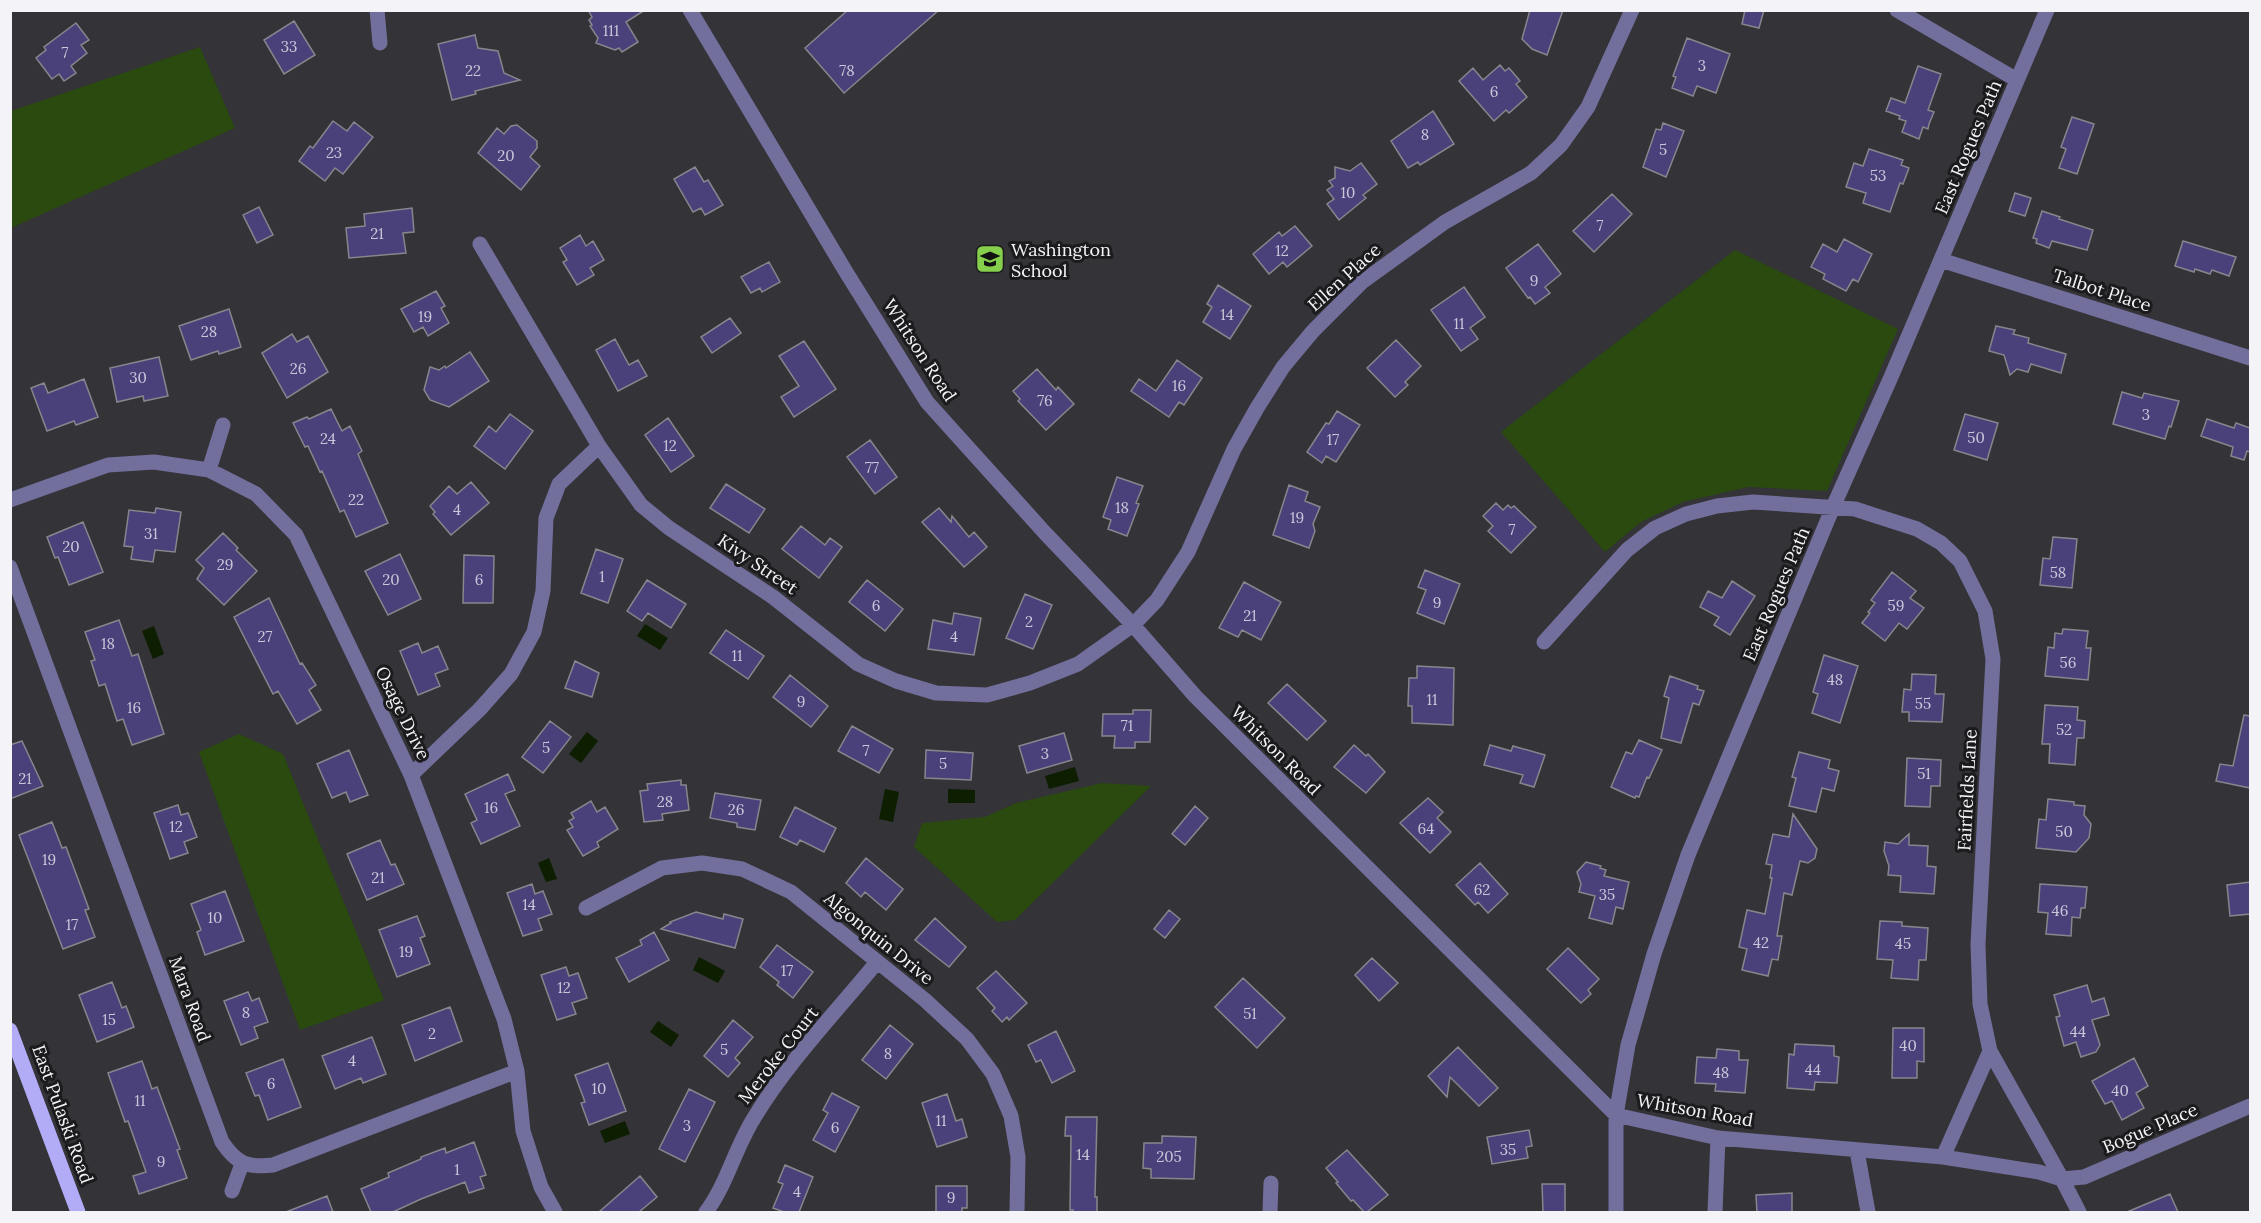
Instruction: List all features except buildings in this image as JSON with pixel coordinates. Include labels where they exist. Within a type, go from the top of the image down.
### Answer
[{"type":"main road","name":"East Pulaski Road","points":[[10,1030],[78,1212]]},
{"type":"street","points":[[376,10],[380,43]]},
{"type":"street","name":"Whitson Road","points":[[690,10],[846,272],[927,402],[1045,533],[1133,625],[1195,696],[1616,1115],[1718,1138],[1943,1157],[2039,1172],[2062,1179]]},
{"type":"street","name":"Ellen Place","points":[[1133,625],[1157,600],[1188,552],[1234,449],[1283,367],[1314,331],[1362,282],[1445,222],[1531,173],[1561,145],[1588,107],[1632,10]]},
{"type":"street","points":[[1897,10],[2017,80]]},
{"type":"street","name":"East Rogues Path","points":[[1616,1212],[1616,1115],[1632,1034],[1654,954],[1688,855],[1833,507],[2047,10]]},
{"type":"street","name":"Kivy Street","points":[[480,244],[599,446],[641,505],[669,528],[773,597],[858,664],[896,681],[936,693],[987,695],[1030,683],[1078,663],[1133,625]]},
{"type":"street","name":"Talbot Place","points":[[1941,260],[2250,358]]},
{"type":"street","points":[[209,470],[223,424]]},
{"type":"street","points":[[411,775],[480,709],[511,674],[534,632],[543,591],[546,518],[559,484],[599,446]]},
{"type":"street","name":"Osage Drive","points":[[10,500],[108,465],[154,462],[209,470],[256,494],[296,535],[411,775],[504,1018],[517,1071],[523,1131],[541,1187],[555,1212]]},
{"type":"street","name":"Fairfields Lane","points":[[1544,642],[1627,550],[1655,528],[1686,514],[1717,506],[1753,502],[1855,509],[1917,529],[1941,543],[1960,561],[1985,610],[1993,659],[1978,944],[1980,1004],[1990,1051]]},
{"type":"street","name":"Mara Road","points":[[10,567],[222,1142],[231,1155],[242,1164]]},
{"type":"street","name":"Algonquin Drive","points":[[586,908],[662,868],[702,863],[742,869],[791,892],[925,1000],[967,1039],[993,1074],[1011,1116],[1018,1157],[1017,1212]]},
{"type":"street","name":"Meroke Court","points":[[706,1212],[734,1161],[753,1119],[776,1085],[877,962]]},
{"type":"street","points":[[1943,1157],[1990,1051]]},
{"type":"street","points":[[1990,1051],[2079,1212]]},
{"type":"street","points":[[232,1191],[242,1164],[258,1167],[273,1165],[517,1071]]},
{"type":"street","name":"Bogue Place","points":[[2062,1179],[2084,1177],[2250,1106]]},
{"type":"street","points":[[1715,1212],[1718,1138]]},
{"type":"street","points":[[1857,1151],[1868,1212]]},
{"type":"street","points":[[1270,1183],[1270,1212]]},
{"type":"green space","points":[[200,47],[235,128],[11,228],[11,111]]},
{"type":"green space","points":[[1735,250],[1898,329],[1827,491],[1748,487],[1683,502],[1641,522],[1605,552],[1501,432]]},
{"type":"green space","points":[[239,734],[283,754],[384,1000],[300,1030],[199,752]]},
{"type":"green space","points":[[1102,783],[1151,786],[1015,920],[997,922],[914,847],[922,823],[985,817],[1016,803]]},
{"type":"shaded area","points":[[645,624],[668,638],[660,650],[637,636]]},
{"type":"shaded area","points":[[154,626],[164,654],[153,659],[142,631]]},
{"type":"shaded area","points":[[587,732],[598,741],[581,763],[569,754]]},
{"type":"shaded area","points":[[1075,767],[1079,781],[1049,789],[1045,776]]},
{"type":"shaded area","points":[[885,789],[899,792],[893,822],[879,819]]},
{"type":"shaded area","points":[[948,789],[975,790],[975,803],[948,803]]},
{"type":"shaded area","points":[[549,858],[557,879],[546,882],[538,863]]},
{"type":"shaded area","points":[[699,957],[725,971],[718,983],[693,970]]},
{"type":"shaded area","points":[[658,1021],[679,1035],[671,1047],[650,1032]]},
{"type":"shaded area","points":[[625,1121],[630,1134],[605,1143],[600,1131]]},
{"type":"place","name":"Washington School","points":[[990,259]]}]
